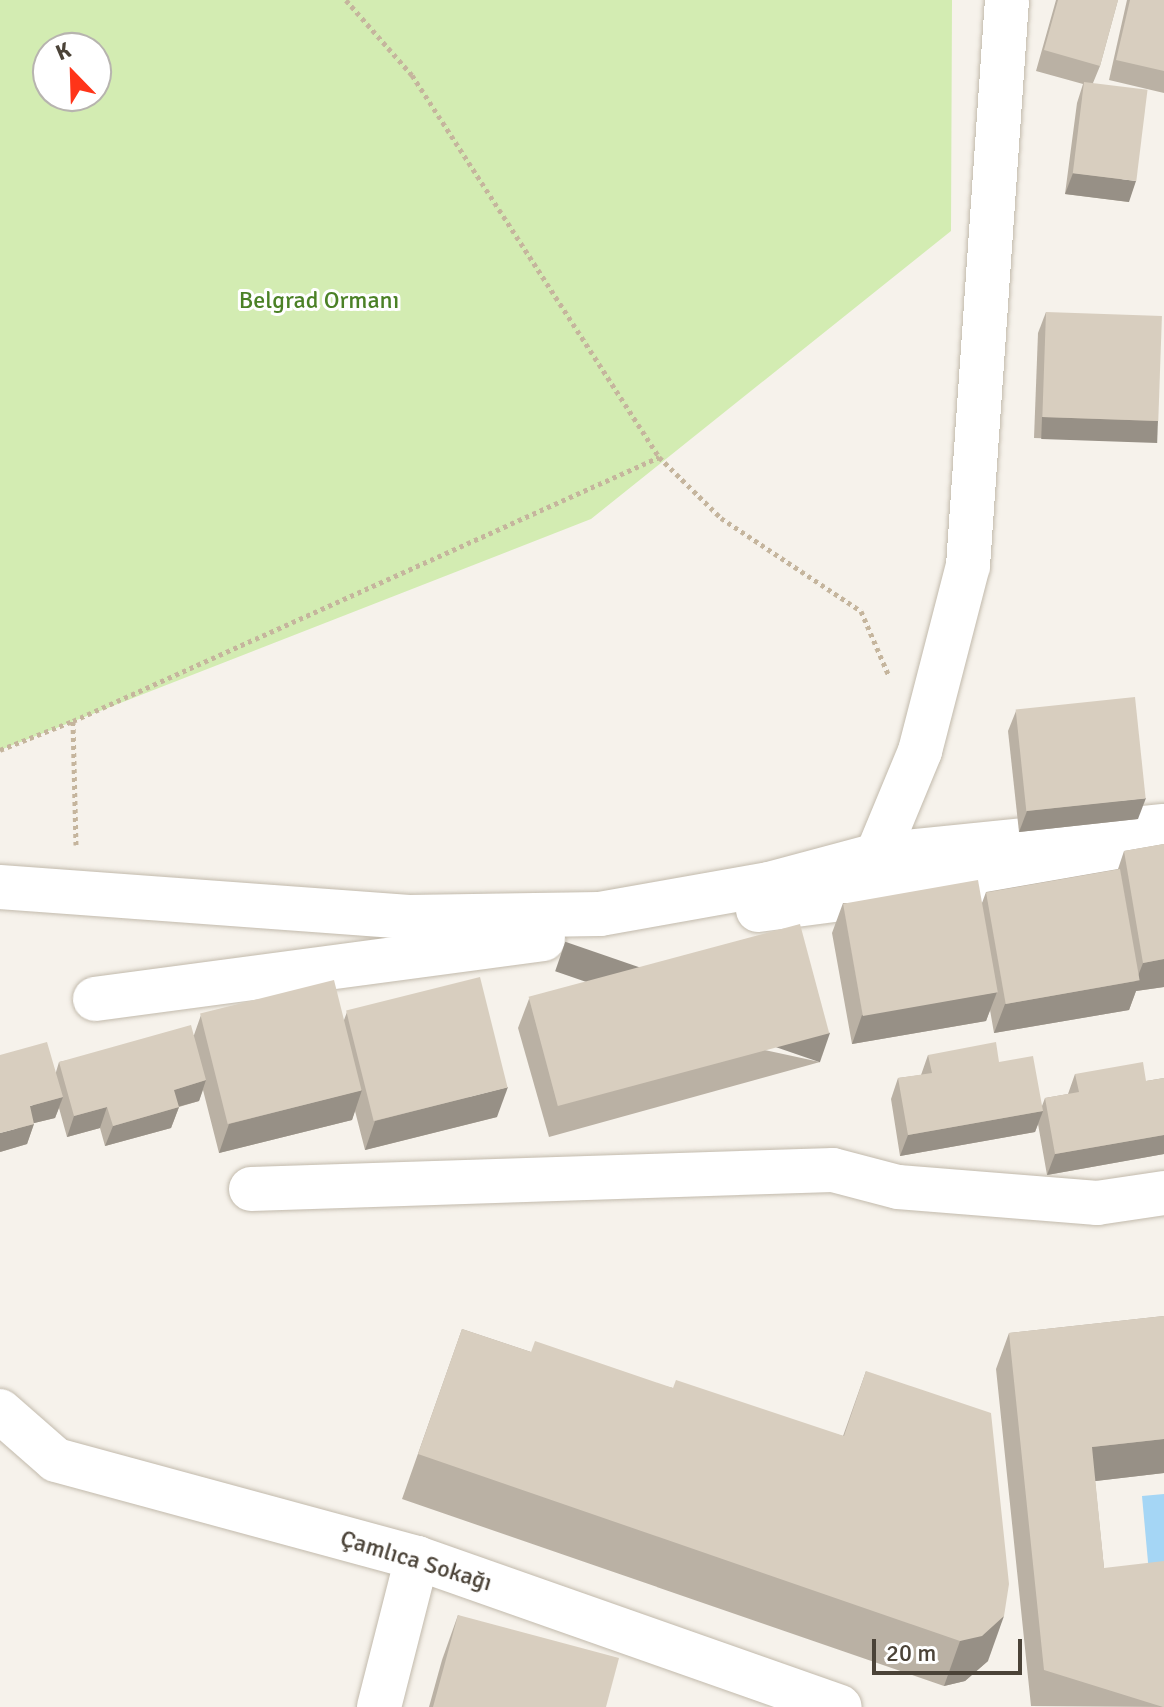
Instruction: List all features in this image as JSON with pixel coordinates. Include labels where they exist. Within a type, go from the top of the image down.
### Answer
[{"type":"street","points":[[877,855],[920,751],[968,566],[1007,0]]},
{"type":"street","points":[[0,887],[77,889],[409,917],[600,914],[769,884],[877,855],[1164,826]]},
{"type":"street","points":[[95,999],[1164,856]]},
{"type":"street","points":[[251,1189],[833,1170],[898,1187],[1097,1203],[1164,1193]]},
{"type":"street","name":"Çamlıca Sokağı","points":[[0,1411],[56,1460],[417,1558],[840,1707]]},
{"type":"street","points":[[379,1707],[417,1558]]},
{"type":"path","points":[[346,0],[412,75],[659,457],[721,518],[861,611],[891,681]]},
{"type":"path","points":[[0,750],[73,721],[659,457]]},
{"type":"path","points":[[73,721],[77,889]]},
{"type":"green space","name":"Belgrad Ormanı","points":[[0,0],[952,0],[951,231],[591,519],[0,750]]},
{"type":"water","points":[[1164,1494],[1164,1572],[1149,1573],[1142,1496]]},
{"type":"building","points":[[1058,0],[1118,0],[1100,66],[1044,50]]},
{"type":"building","points":[[1130,0],[1164,0],[1164,71],[1116,60]]},
{"type":"building","points":[[1084,82],[1148,90],[1136,181],[1073,173]]},
{"type":"building","points":[[1046,312],[1162,316],[1158,421],[1042,417]]},
{"type":"building","points":[[1135,697],[1146,798],[1026,811],[1016,710]]},
{"type":"building","points":[[1164,844],[1164,959],[1143,963],[1124,851]]},
{"type":"building","points":[[1120,869],[1140,980],[1006,1004],[986,893]]},
{"type":"building","points":[[978,880],[998,992],[863,1016],[843,904]]},
{"type":"building","points":[[800,924],[829,1033],[558,1106],[529,997]]},
{"type":"building","points":[[480,977],[508,1088],[374,1121],[346,1010]]},
{"type":"building","points":[[334,980],[362,1091],[228,1124],[200,1013]]},
{"type":"building","points":[[191,1025],[206,1080],[174,1090],[179,1107],[113,1126],[107,1107],[74,1116],[59,1062]]},
{"type":"building","points":[[47,1042],[63,1097],[30,1106],[34,1124],[0,1133],[0,1055]]},
{"type":"building","points":[[996,1042],[999,1062],[1033,1056],[1043,1111],[908,1135],[898,1078],[932,1073],[928,1055]]},
{"type":"building","points":[[1143,1062],[1146,1081],[1164,1078],[1164,1135],[1055,1154],[1045,1098],[1079,1092],[1075,1074]]},
{"type":"building","points":[[1164,1316],[1164,1439],[1092,1447],[1104,1568],[1164,1561],[1163,1707],[1044,1670],[1009,1333]]},
{"type":"building","points":[[462,1329],[531,1352],[535,1341],[673,1388],[676,1380],[844,1436],[866,1371],[991,1413],[1009,1584],[1004,1616],[982,1636],[960,1641],[418,1454]]},
{"type":"building","points":[[458,1615],[619,1658],[606,1707],[433,1707]]}]
